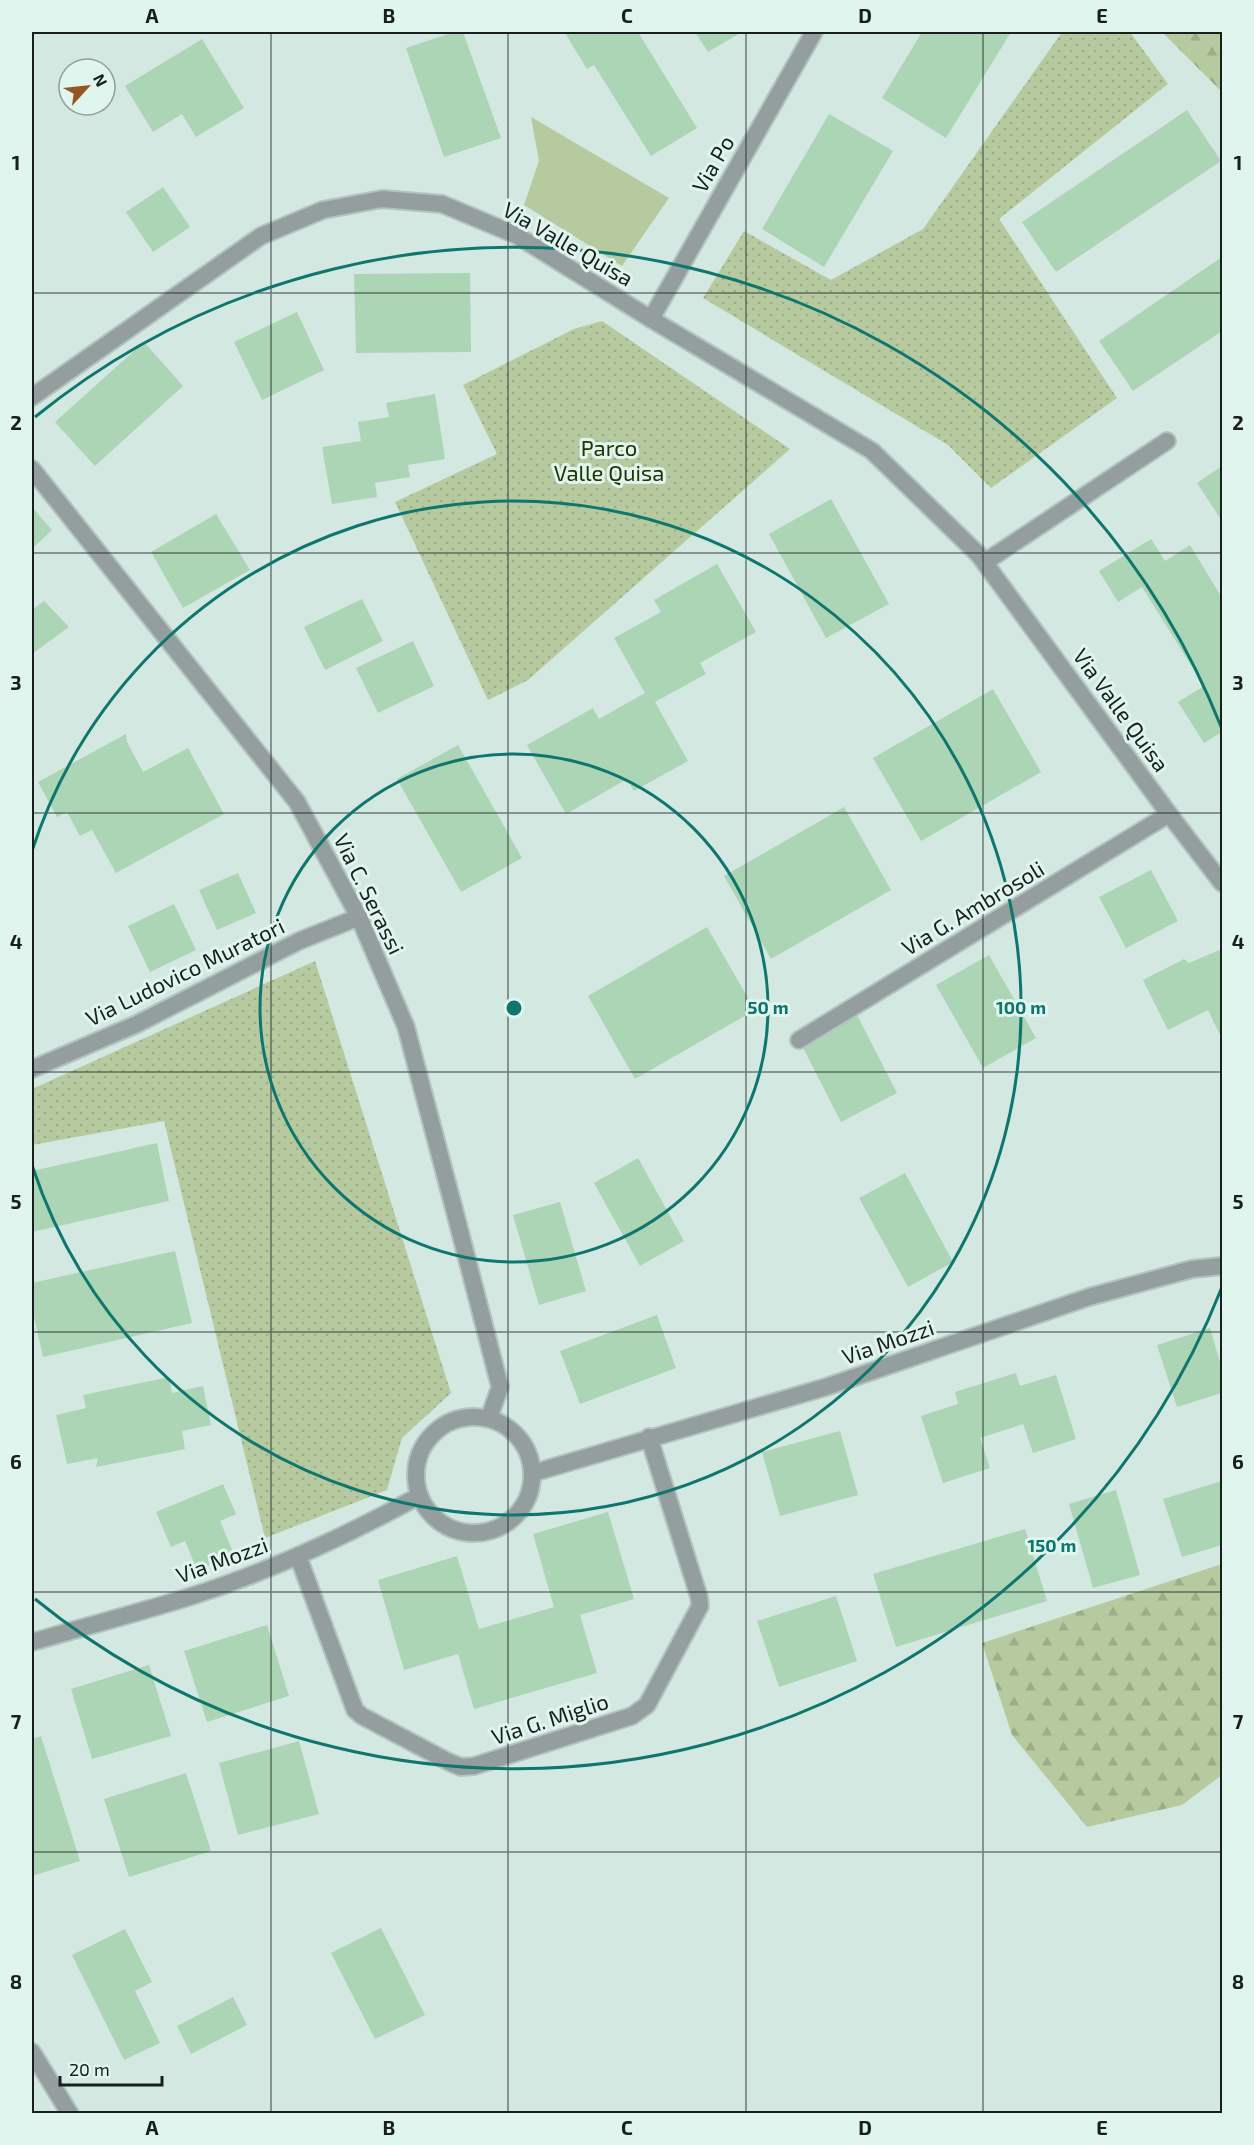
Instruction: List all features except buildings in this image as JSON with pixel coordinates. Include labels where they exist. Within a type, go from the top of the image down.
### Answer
[{"type":"street","name":"Via Po","points":[[651,319],[814,32]]},
{"type":"street","name":"Via Valle Quisa","points":[[32,397],[261,236],[323,210],[382,199],[442,204],[516,236],[872,451],[985,562],[1222,883]]},
{"type":"street","points":[[985,562],[1167,441]]},
{"type":"street","name":"Via C. Serassi","points":[[32,469],[297,802],[359,917],[406,1027],[457,1220],[500,1387],[489,1418]]},
{"type":"street","name":"Via G. Ambrosoli","points":[[800,1040],[1169,814]]},
{"type":"street","name":"Via Ludovico Muratori","points":[[32,1069],[137,1024],[299,941],[359,917]]},
{"type":"street","name":"Via Mozzi","points":[[533,1473],[649,1437],[826,1387],[1089,1297],[1192,1269],[1222,1266]]},
{"type":"street","points":[[467,1417],[489,1418],[502,1423],[524,1446],[533,1473],[528,1497],[515,1518],[500,1528],[483,1534],[464,1533],[440,1524],[418,1496],[415,1474],[422,1446],[434,1432],[447,1422],[467,1417]]},
{"type":"street","name":"Via G. Miglio","points":[[298,1556],[355,1710],[362,1716],[449,1762],[461,1767],[474,1766],[632,1716],[647,1705],[700,1606],[649,1437]]},
{"type":"street","name":"Via Mozzi","points":[[32,1642],[191,1597],[298,1556],[376,1520],[418,1496]]},
{"type":"street","points":[[32,2052],[69,2113]]},
{"type":"green space","points":[[1062,32],[1130,32],[1168,84],[999,219],[1117,398],[991,488],[948,445],[703,298],[744,231],[831,280],[923,229]]},
{"type":"green space","points":[[1162,32],[1222,32],[1222,92]]},
{"type":"green space","points":[[531,117],[669,198],[622,266],[524,205],[539,161]]},
{"type":"green space","name":"Parco Valle Quisa","points":[[602,321],[790,449],[528,680],[488,700],[395,502],[497,454],[463,385],[574,329]]},
{"type":"green space","points":[[315,961],[451,1393],[402,1438],[387,1490],[265,1538],[164,1121],[32,1145],[32,1089]]},
{"type":"green space","points":[[1222,1564],[1222,1775],[1182,1805],[1087,1827],[1012,1735],[982,1643]]}]
